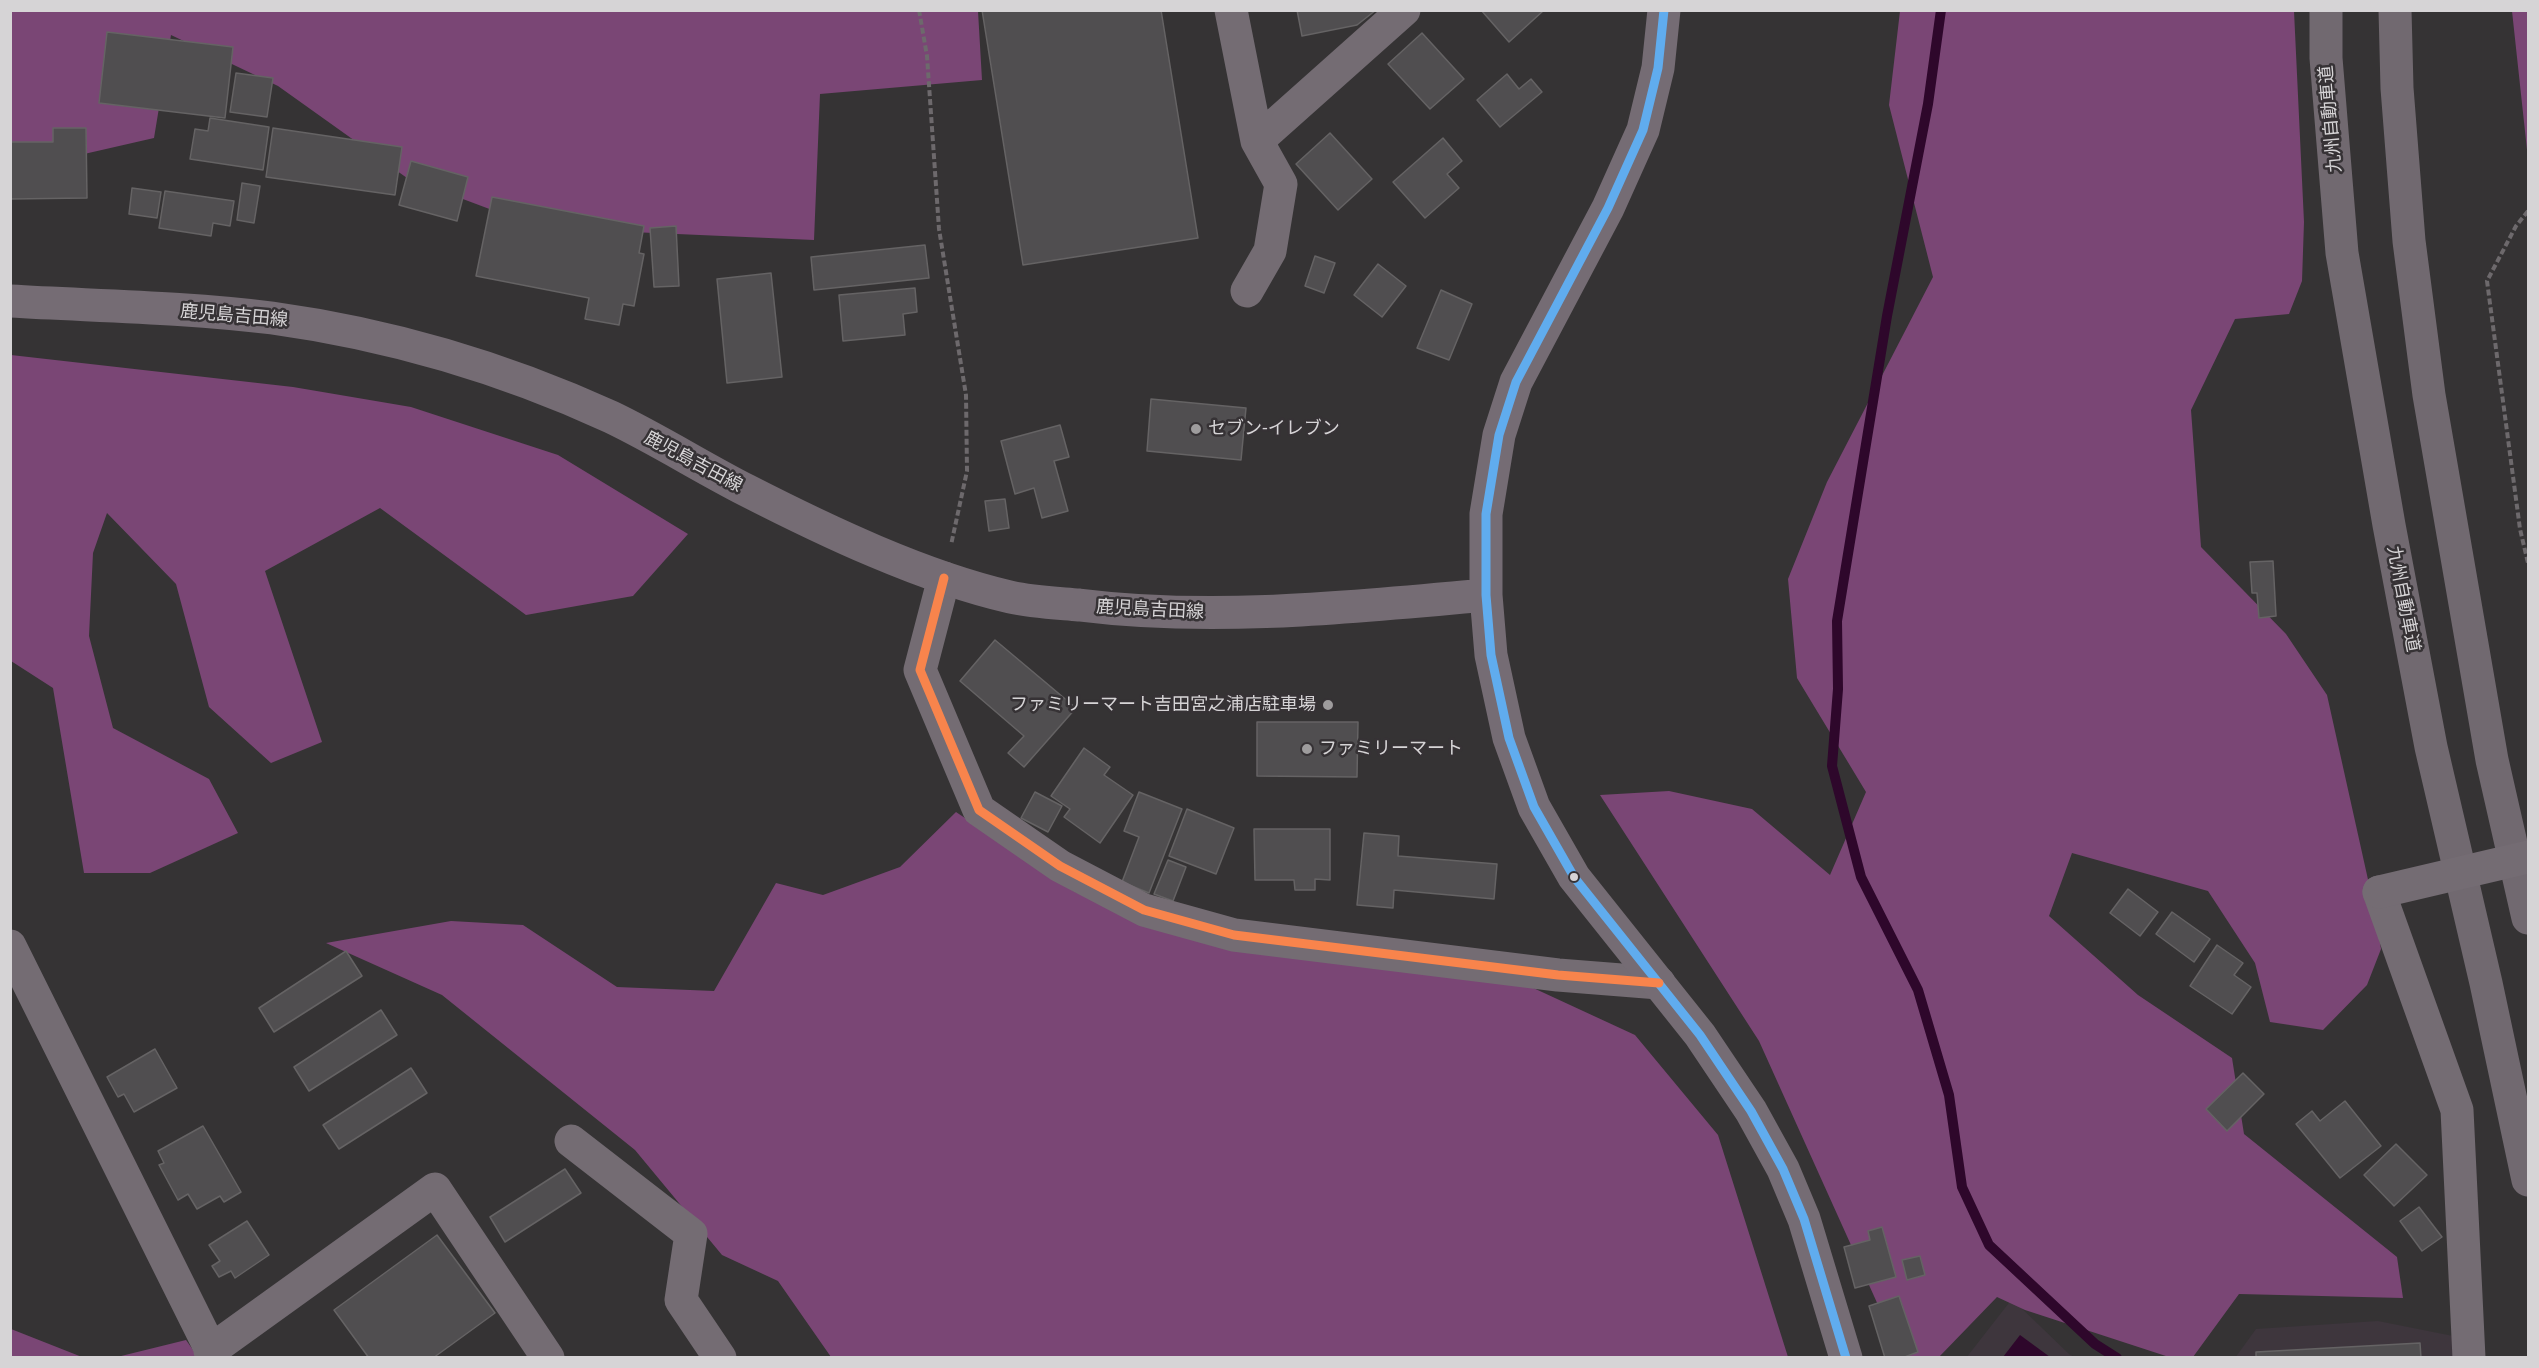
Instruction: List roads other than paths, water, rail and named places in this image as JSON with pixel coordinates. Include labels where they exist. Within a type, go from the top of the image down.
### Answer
[{"type":"highway","name":"九州自動車道","points":[[2326,10],[2326,58],[2342,253],[2389,525],[2431,747],[2529,1180]]},
{"type":"highway","points":[[2395,10],[2397,88],[2409,241],[2429,395],[2492,760],[2529,918]]},
{"type":"main road","points":[[1664,10],[1658,68],[1643,130],[1608,208],[1516,382],[1499,435],[1486,514],[1486,595],[1491,656],[1509,738],[1534,807],[1575,877],[1700,1035],[1750,1112],[1783,1169],[1804,1219],[1846,1358]]},
{"type":"main road","name":"鹿児島吉田線","points":[[10,301],[208,312],[271,318],[352,331],[441,354],[507,375],[611,418],[747,491],[837,533],[944,578],[1013,597],[1131,612],[1203,613],[1385,605],[1486,595]]},
{"type":"street","points":[[1231,10],[1257,141],[1281,184],[1270,251],[1247,291]]},
{"type":"street","points":[[1257,141],[1404,10]]},
{"type":"street","points":[[944,578],[920,670],[979,810],[1060,866],[1144,910],[1234,935],[1558,975],[1659,983]]},
{"type":"street","points":[[2469,1358],[2457,1110],[2379,892],[2529,857]]},
{"type":"street","points":[[10,946],[212,1354],[435,1189],[548,1358]]},
{"type":"street","points":[[571,1141],[691,1234],[681,1300],[720,1358]]},
{"type":"waterway","points":[[1941,10],[1928,104],[1887,316],[1837,621],[1838,689],[1832,766],[1861,877],[1918,990],[1949,1095],[1962,1187],[1989,1245],[2095,1344],[2117,1358]]},
{"type":"place","name":"セブン-イレブン","points":[[1196,429]]},
{"type":"place","name":"ファミリーマート吉田宮之浦店駐車場","points":[[1328,705]]},
{"type":"place","name":"ファミリーマート","points":[[1307,749]]}]
